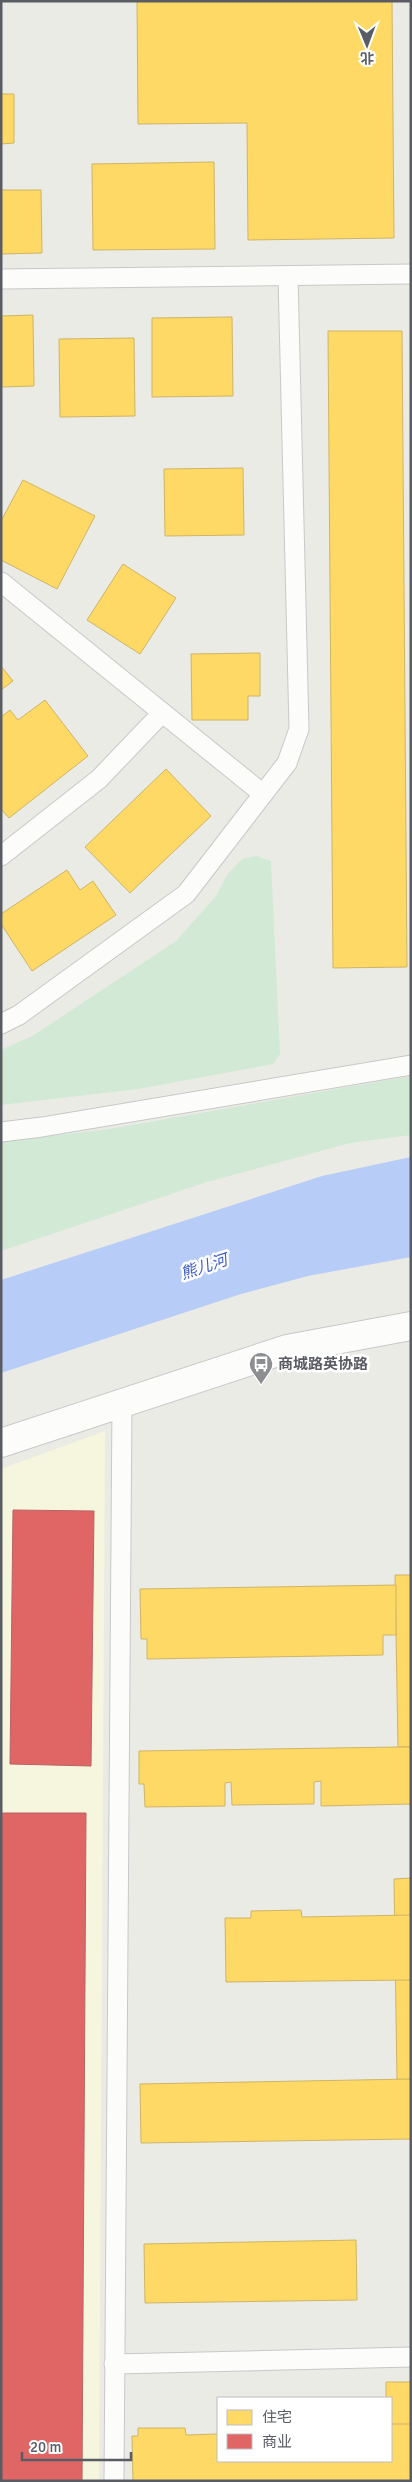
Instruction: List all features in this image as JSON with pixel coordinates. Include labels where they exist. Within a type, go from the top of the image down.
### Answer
[{"type":"street","points":[[1,1444],[287,1349],[411,1326]]},
{"type":"lane","points":[[1,279],[411,274]]},
{"type":"lane","points":[[1,1024],[19,1015],[186,894],[287,762],[299,729],[288,276]]},
{"type":"lane","points":[[1,582],[263,794]]},
{"type":"lane","points":[[1,856],[99,778],[162,713]]},
{"type":"lane","points":[[1,1132],[42,1127],[411,1065]]},
{"type":"lane","points":[[114,2481],[122,1403]]},
{"type":"lane","points":[[114,2364],[411,2358]]},
{"type":"shaded area","points":[[256,856],[271,861],[280,1054],[273,1064],[138,1089],[1,1105],[1,1050],[34,1035],[176,941],[216,896],[227,875],[242,859]]},
{"type":"shaded area","points":[[411,1076],[411,1135],[350,1143],[207,1182],[1,1251],[1,1142],[109,1129]]},
{"type":"shaded area","points":[[105,1431],[99,2481],[1,2481],[1,1469]]},
{"type":"water","name":"熊儿河","points":[[411,1157],[411,1257],[308,1276],[241,1294],[1,1373],[1,1280],[322,1176]]},
{"type":"building: 住宅","points":[[137,1],[392,1],[394,238],[248,240],[247,123],[138,124]]},
{"type":"building: 住宅","points":[[1,94],[14,94],[14,143],[1,144]]},
{"type":"building: 住宅","points":[[214,162],[215,249],[93,250],[92,164]]},
{"type":"building: 住宅","points":[[1,190],[41,190],[42,253],[1,254]]},
{"type":"building: 住宅","points":[[33,315],[34,386],[1,387],[1,316]]},
{"type":"building: 住宅","points":[[232,317],[233,396],[152,397],[152,318]]},
{"type":"building: 住宅","points":[[328,331],[402,331],[407,967],[333,968]]},
{"type":"building: 住宅","points":[[134,338],[135,416],[60,417],[59,339]]},
{"type":"building: 住宅","points":[[243,468],[244,535],[165,536],[164,469]]},
{"type":"building: 住宅","points":[[23,480],[95,516],[57,589],[1,560],[1,521]]},
{"type":"building: 住宅","points":[[123,564],[176,598],[140,654],[87,620]]},
{"type":"building: 住宅","points":[[260,653],[260,696],[248,696],[248,720],[192,720],[191,654]]},
{"type":"building: 住宅","points":[[1,666],[13,681],[1,690]]},
{"type":"building: 住宅","points":[[45,700],[88,756],[9,818],[1,809],[1,717],[10,710],[18,720]]},
{"type":"building: 住宅","points":[[166,769],[211,816],[130,893],[85,847]]},
{"type":"building: 住宅","points":[[67,870],[80,890],[93,881],[116,915],[32,971],[1,924],[1,914]]},
{"type":"building: 住宅","points":[[395,1575],[411,1575],[411,1747],[398,1747]]},
{"type":"building: 住宅","points":[[396,1585],[396,1635],[383,1635],[383,1655],[147,1659],[147,1639],[141,1639],[140,1589]]},
{"type":"building: 住宅","points":[[411,1747],[411,1804],[321,1806],[321,1781],[314,1782],[314,1804],[232,1805],[231,1782],[225,1783],[225,1806],[145,1807],[144,1784],[139,1784],[139,1751]]},
{"type":"building: 住宅","points":[[411,1878],[411,2079],[397,2080],[394,1879]]},
{"type":"building: 住宅","points":[[301,1910],[302,1917],[411,1915],[411,1980],[226,1982],[225,1918],[251,1918],[251,1911]]},
{"type":"building: 住宅","points":[[411,2079],[411,2139],[141,2143],[140,2084]]},
{"type":"building: 住宅","points":[[356,2240],[357,2300],[145,2303],[144,2244]]},
{"type":"building: 住宅","points":[[386,2382],[411,2382],[411,2481],[387,2481],[387,2462],[392,2462],[392,2397],[386,2397]]},
{"type":"building: 住宅","points":[[392,2424],[411,2424],[411,2481],[133,2481],[132,2436],[138,2436],[138,2428],[185,2428],[186,2435],[217,2434],[217,2462],[392,2462]]},
{"type":"building: 商业","points":[[13,1510],[94,1511],[91,1766],[10,1764]]},
{"type":"building: 商业","points":[[1,1813],[86,1813],[82,2481],[1,2481]]},
{"type":"place","name":"商城路英协路","points":[[261,1385]]}]
